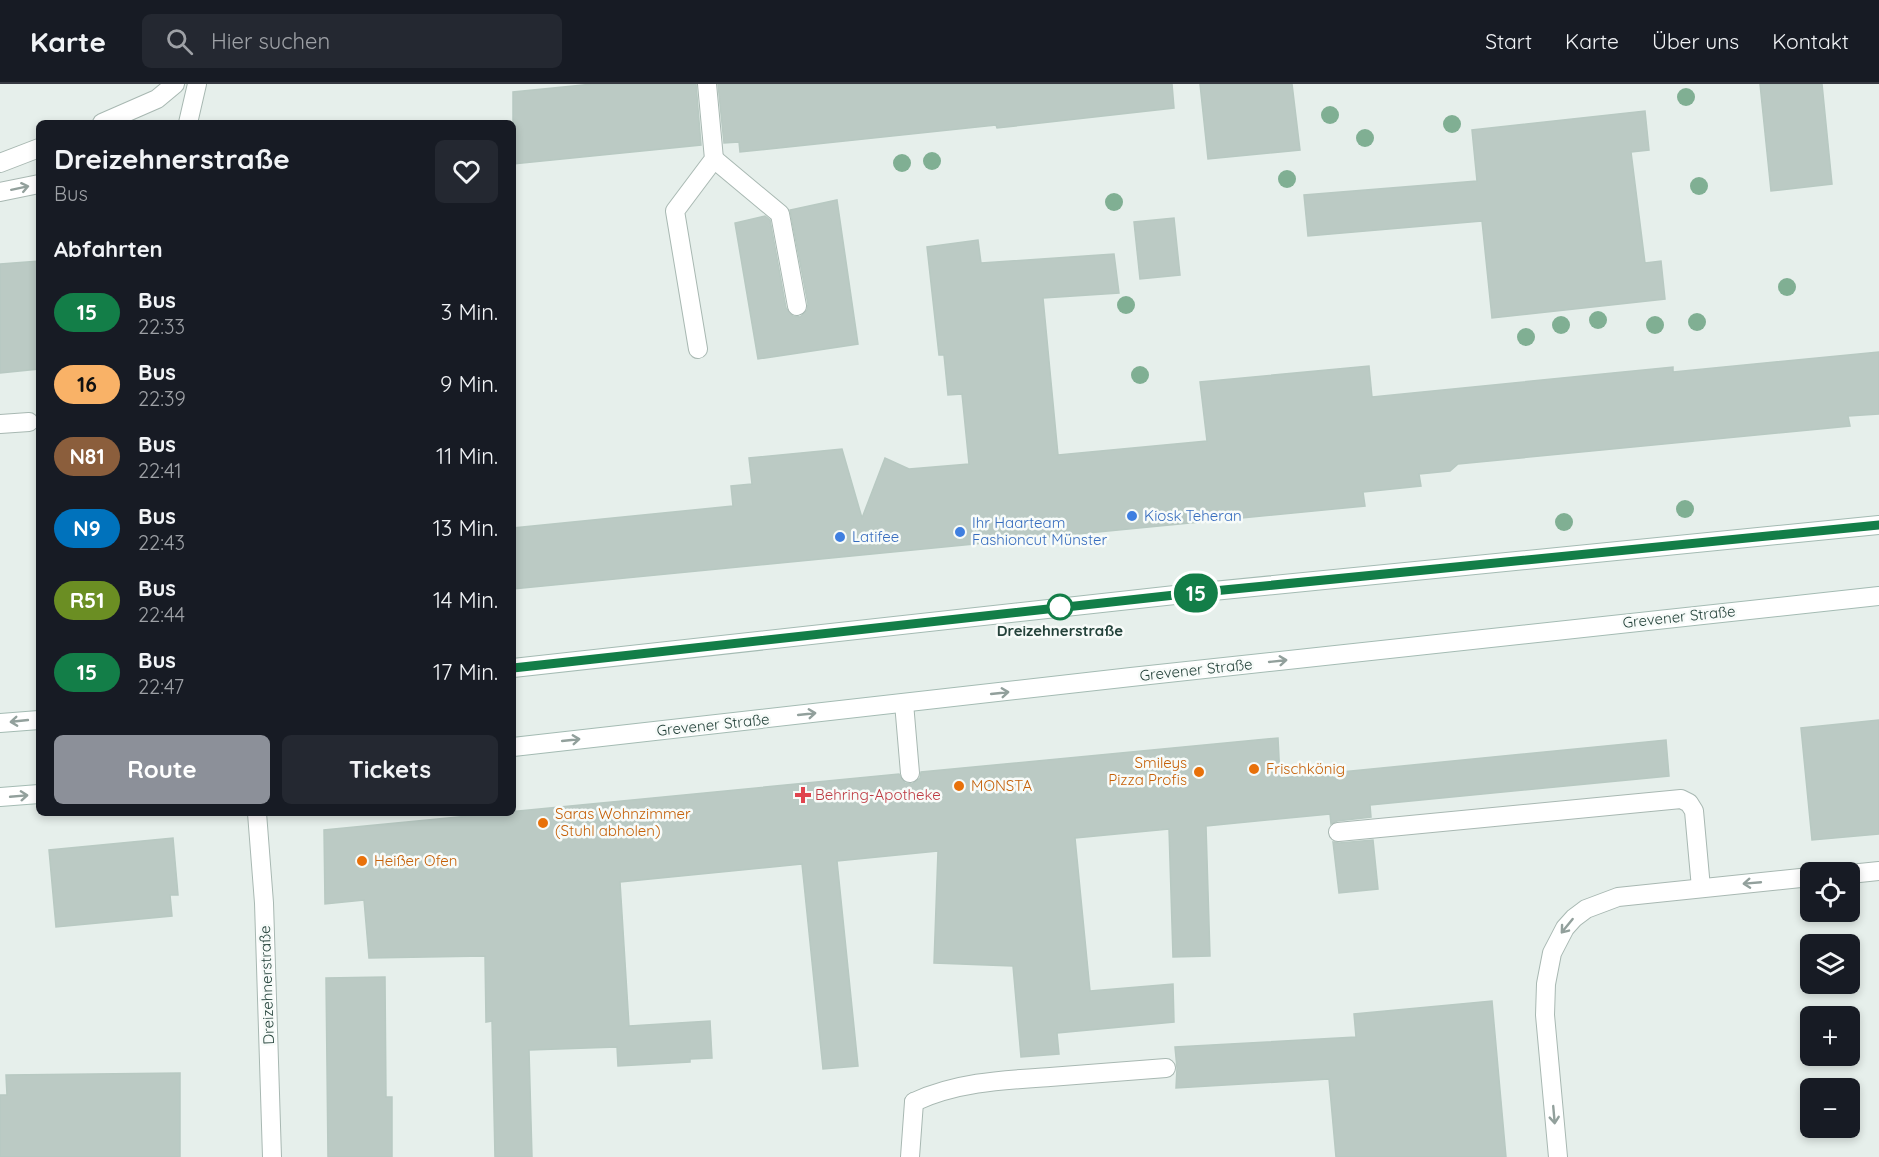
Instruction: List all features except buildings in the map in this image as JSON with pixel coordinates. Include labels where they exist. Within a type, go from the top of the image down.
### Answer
[{"type":"main road","points":[[109,120],[157,99],[175,84]]},
{"type":"main road","points":[[189,120],[197,84]]},
{"type":"main road","points":[[698,350],[675,211],[714,159],[707,84]]},
{"type":"main road","points":[[0,163],[36,149]]},
{"type":"main road","points":[[714,159],[780,214],[797,306]]},
{"type":"main road","points":[[0,192],[36,185]]},
{"type":"main road","points":[[0,424],[29,422]]},
{"type":"main road","points":[[516,668],[1193,593],[1879,525]]},
{"type":"main road","name":"Grevener Straße","points":[[516,747],[1879,596]]},
{"type":"main road","points":[[904,703],[910,773]]},
{"type":"main road","points":[[0,723],[36,720]]},
{"type":"main road","points":[[0,797],[36,794]]},
{"type":"main road","points":[[1338,832],[1681,799],[1689,803],[1694,811],[1701,888]]},
{"type":"main road","name":"Dreizehnerstraße","points":[[257,816],[264,903],[272,1157]]},
{"type":"main road","points":[[1860,873],[1879,871]]},
{"type":"main road","points":[[1558,1157],[1545,1015],[1547,968],[1557,940],[1574,918],[1600,902],[1618,897],[1800,878]]},
{"type":"main road","points":[[910,1157],[914,1102],[943,1090],[996,1081],[1166,1068]]},
{"type":"bus line","name":"15","points":[[516,668],[1193,593],[1879,525]]},
{"type":"place","name":"Kiosk Teheran","points":[[1132,516]]},
{"type":"place","name":"Ihr Haarteam Fashioncut Münster","points":[[960,532]]},
{"type":"place","name":"Latifee","points":[[840,537]]},
{"type":"place","name":"Dreizehnerstraße","points":[[1060,607]]},
{"type":"place","name":"Frischkönig","points":[[1254,769]]},
{"type":"place","name":"Smileys Pizza Profis","points":[[1199,772]]},
{"type":"place","name":"MONSTA","points":[[959,786]]},
{"type":"place","name":"Behring-Apotheke","points":[[803,795]]},
{"type":"place","name":"Saras Wohnzimmer (Stuhl abholen)","points":[[543,823]]},
{"type":"place","name":"Heißer Ofen","points":[[362,861]]}]
